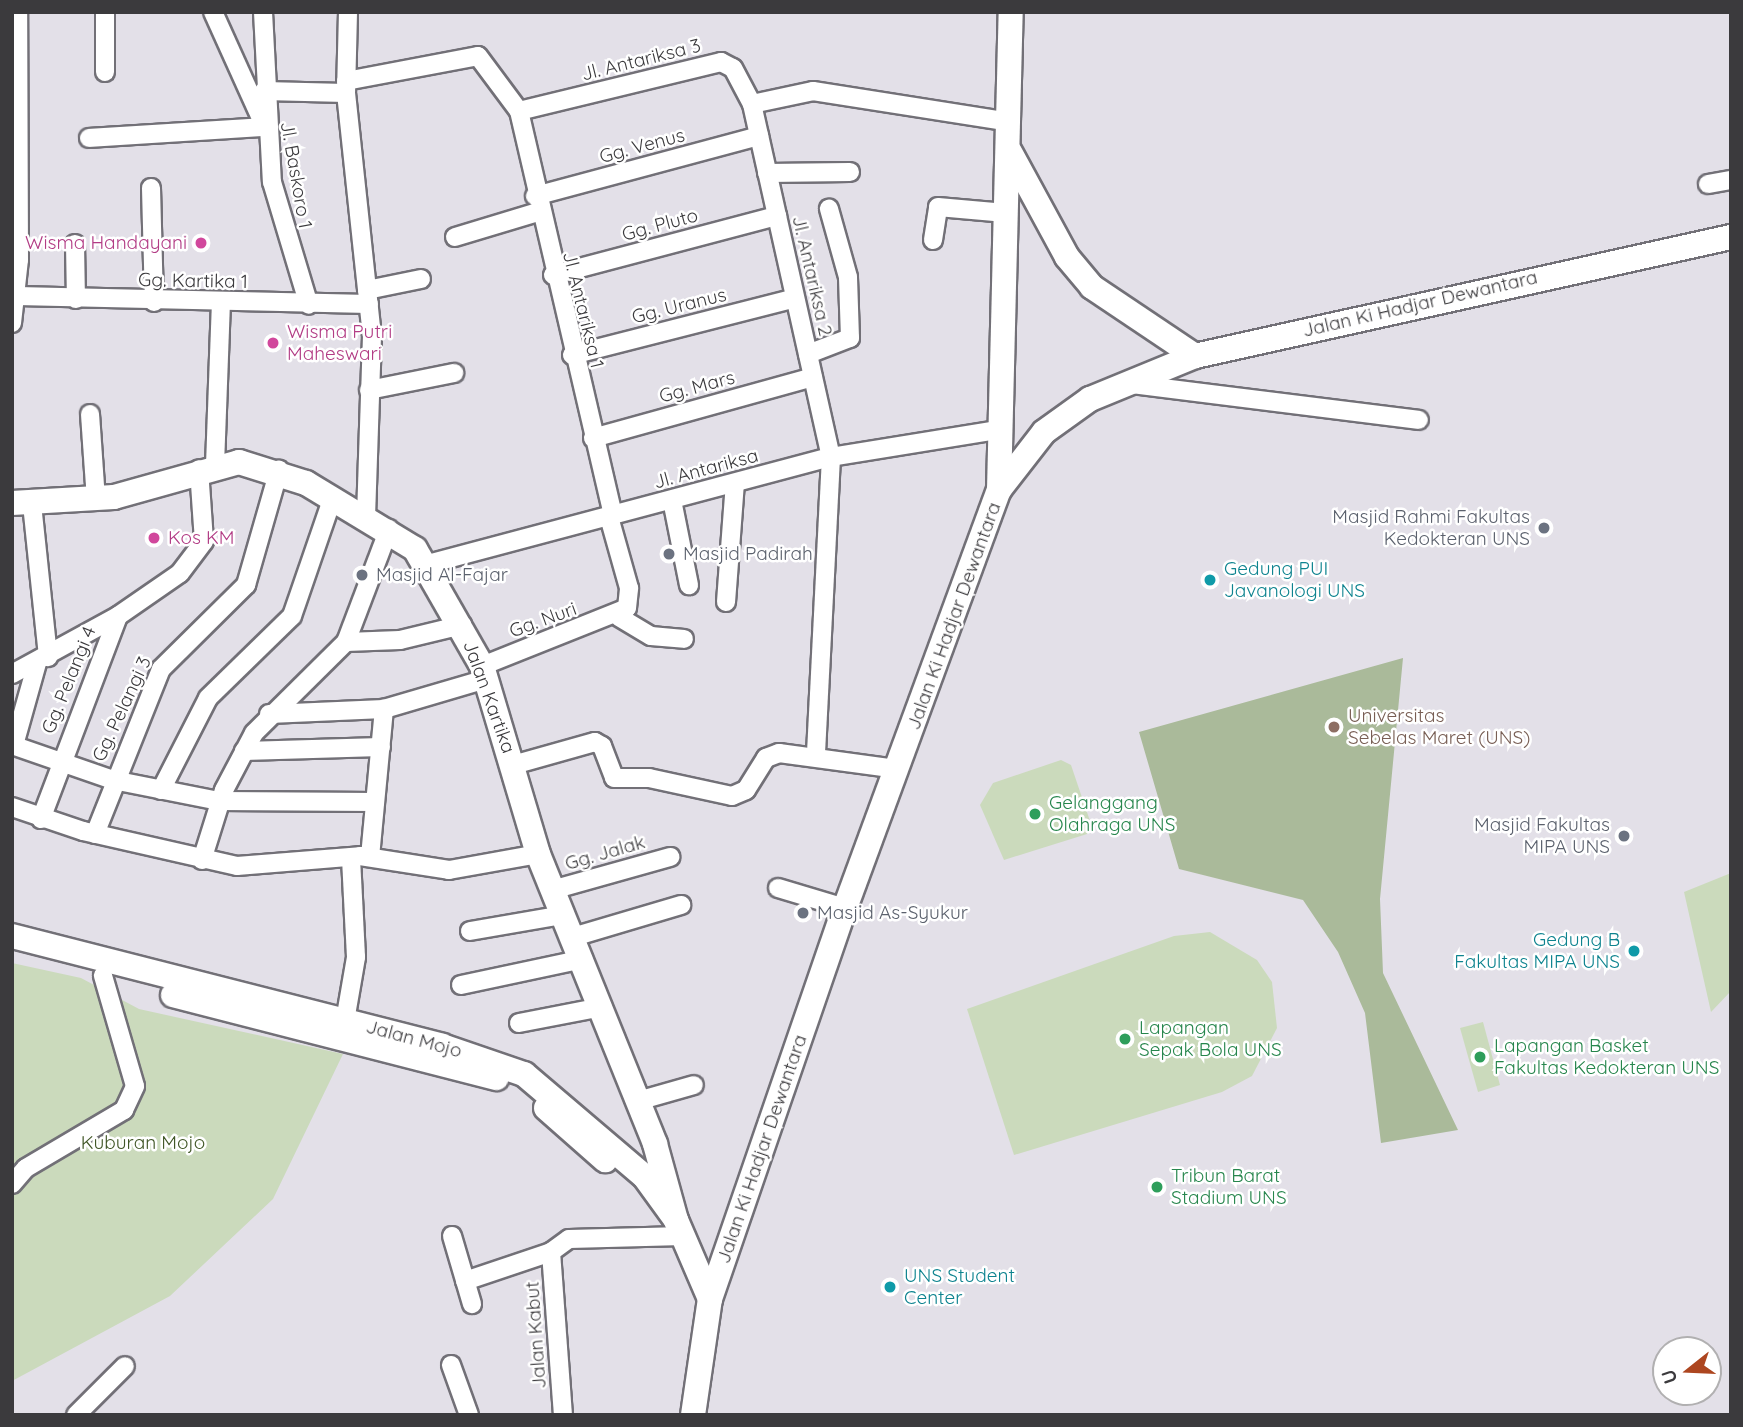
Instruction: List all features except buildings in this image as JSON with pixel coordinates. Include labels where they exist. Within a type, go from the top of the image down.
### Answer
[{"type":"street","points":[[12,323],[17,296],[18,12]]},
{"type":"street","points":[[105,12],[105,72]]},
{"type":"street","points":[[89,138],[265,127],[213,12]]},
{"type":"street","name":"Jl. Baskoro 1","points":[[263,12],[265,127],[279,212],[309,305]]},
{"type":"street","points":[[348,12],[346,87],[368,297],[366,514]]},
{"type":"street","points":[[999,490],[997,430],[1012,12]]},
{"type":"street","points":[[264,91],[346,87],[478,56],[519,111]]},
{"type":"street","name":"Jl. Antariksa 3","points":[[519,111],[721,62],[733,68],[752,103]]},
{"type":"street","points":[[752,103],[813,91],[1010,122]]},
{"type":"street","name":"Jl. Antariksa 2","points":[[752,103],[831,457],[816,755]]},
{"type":"street","name":"Jl. Antariksa 1","points":[[519,111],[536,204],[631,599],[619,617]]},
{"type":"street","name":"Gg. Venus","points":[[455,237],[536,204],[759,136]]},
{"type":"street","points":[[1009,150],[1067,257],[1091,287],[1195,356]]},
{"type":"street","points":[[767,173],[850,172]]},
{"type":"street","points":[[1708,184],[1731,180]]},
{"type":"street","points":[[151,188],[153,302]]},
{"type":"street","points":[[933,240],[933,211],[965,205],[1006,214]]},
{"type":"street","points":[[808,354],[850,338],[848,278],[829,208]]},
{"type":"street","name":"Gg. Pluto","points":[[553,275],[777,216]]},
{"type":"street","name":"Jalan Ki Hadjar Dewantara","points":[[693,1415],[710,1299],[845,908],[999,490],[1044,432],[1121,383],[1195,356],[1731,237]]},
{"type":"street","points":[[75,244],[76,299]]},
{"type":"street","name":"Gg. Kartika 1","points":[[17,296],[309,305],[368,297],[421,279]]},
{"type":"street","name":"Gg. Uranus","points":[[572,355],[795,298]]},
{"type":"street","name":"Gg. Pelangi 4","points":[[41,819],[58,761],[118,616],[195,557],[206,531],[207,467],[221,303]]},
{"type":"street","points":[[369,390],[454,373]]},
{"type":"street","name":"Gg. Mars","points":[[593,438],[813,377]]},
{"type":"street","points":[[1121,383],[1419,420]]},
{"type":"street","points":[[90,414],[96,500]]},
{"type":"street","name":"Jl. Antariksa","points":[[428,564],[831,457],[997,430]]},
{"type":"street","name":"Jalan Kartika","points":[[22,503],[96,500],[207,467],[279,470],[366,514],[389,529],[428,564],[462,625],[484,673],[538,854],[638,1101],[679,1228]]},
{"type":"street","name":"Gg. Pelangi 3","points":[[95,834],[113,780],[161,669],[246,585],[279,470]]},
{"type":"street","points":[[726,602],[735,483]]},
{"type":"street","points":[[161,790],[208,698],[292,616],[333,497]]},
{"type":"street","points":[[672,500],[689,585]]},
{"type":"street","points":[[22,503],[43,660],[13,745],[113,780],[219,801],[375,802]]},
{"type":"street","points":[[202,860],[219,801],[244,751],[269,714],[346,642],[389,529]]},
{"type":"street","points":[[12,674],[43,660],[118,616]]},
{"type":"street","points":[[619,617],[651,636],[684,639]]},
{"type":"street","name":"Gg. Nuri","points":[[269,714],[384,709],[484,673],[619,617]]},
{"type":"street","points":[[346,642],[400,640],[462,625]]},
{"type":"street","points":[[370,857],[384,709]]},
{"type":"street","points":[[513,765],[594,742],[602,746],[614,778],[649,778],[736,796],[769,755],[816,755],[898,769]]},
{"type":"street","points":[[244,751],[380,747]]},
{"type":"street","points":[[12,807],[41,819],[95,834],[237,866],[370,857],[449,870],[538,854]]},
{"type":"street","points":[[345,1021],[356,957],[351,857]]},
{"type":"street","name":"Gg. Jalak","points":[[552,890],[670,857]]},
{"type":"street","points":[[778,888],[845,908]]},
{"type":"street","points":[[461,985],[573,937],[681,905]]},
{"type":"street","points":[[470,931],[573,937]]},
{"type":"street","name":"Jalan Mojo","points":[[12,936],[216,998],[345,1021],[524,1074],[586,1121],[644,1176],[679,1228],[710,1299]]},
{"type":"street","points":[[12,952],[103,976],[216,998],[509,1083],[636,1190],[658,1200]]},
{"type":"street","points":[[12,1184],[26,1168],[124,1110],[135,1086],[103,976]]},
{"type":"street","points":[[519,1023],[602,1007]]},
{"type":"street","points":[[638,1101],[694,1085]]},
{"type":"street","points":[[465,1281],[551,1252],[582,1237],[679,1228]]},
{"type":"street","points":[[452,1236],[472,1304]]},
{"type":"street","name":"Jalan Kabut","points":[[551,1252],[562,1415]]},
{"type":"street","points":[[451,1365],[469,1415]]},
{"type":"street","points":[[76,1415],[125,1366]]},
{"type":"green space","points":[[1403,658],[1380,899],[1383,973],[1458,1130],[1381,1143],[1365,1013],[1338,952],[1303,900],[1179,869],[1139,732]]},
{"type":"green space","name":"Gelanggang Olahraga UNS","points":[[1061,760],[1071,765],[1091,824],[1087,834],[1004,860],[980,805],[993,783]]},
{"type":"green space","points":[[1731,873],[1731,991],[1711,1012],[1684,892]]},
{"type":"green space","name":"Lapangan Sepak Bola UNS","points":[[1210,932],[1257,960],[1272,982],[1277,1028],[1252,1076],[1222,1092],[1014,1155],[967,1009],[1174,936]]},
{"type":"green space","name":"Kuburan Mojo","points":[[12,963],[81,978],[139,1009],[343,1054],[273,1199],[170,1296],[12,1381]]},
{"type":"green space","name":"Lapangan Basket Fakultas Kedokteran UNS","points":[[1483,1022],[1500,1085],[1478,1092],[1460,1028]]},
{"type":"place","name":"Wisma Handayani","points":[[201,243]]},
{"type":"place","name":"Wisma Putri Maheswari","points":[[273,343]]},
{"type":"place","name":"Masjid Rahmi Fakultas Kedokteran UNS","points":[[1544,528]]},
{"type":"place","name":"Kos KM","points":[[154,538]]},
{"type":"place","name":"Masjid Padirah","points":[[669,554]]},
{"type":"place","name":"Masjid Al-Fajar","points":[[362,575]]},
{"type":"place","name":"Gedung PUI Javanologi UNS","points":[[1210,580]]},
{"type":"place","name":"Universitas Sebelas Maret (UNS)","points":[[1334,727]]},
{"type":"place","name":"Gelanggang Olahraga UNS","points":[[1035,814]]},
{"type":"place","name":"Masjid Fakultas MIPA UNS","points":[[1624,836]]},
{"type":"place","name":"Masjid As-Syukur","points":[[803,913]]},
{"type":"place","name":"Gedung B Fakultas MIPA UNS","points":[[1634,951]]},
{"type":"place","name":"Lapangan Sepak Bola UNS","points":[[1125,1039]]},
{"type":"place","name":"Lapangan Basket Fakultas Kedokteran UNS","points":[[1480,1057]]},
{"type":"place","name":"Tribun Barat Stadium UNS","points":[[1157,1187]]},
{"type":"place","name":"UNS Student Center","points":[[890,1287]]}]
